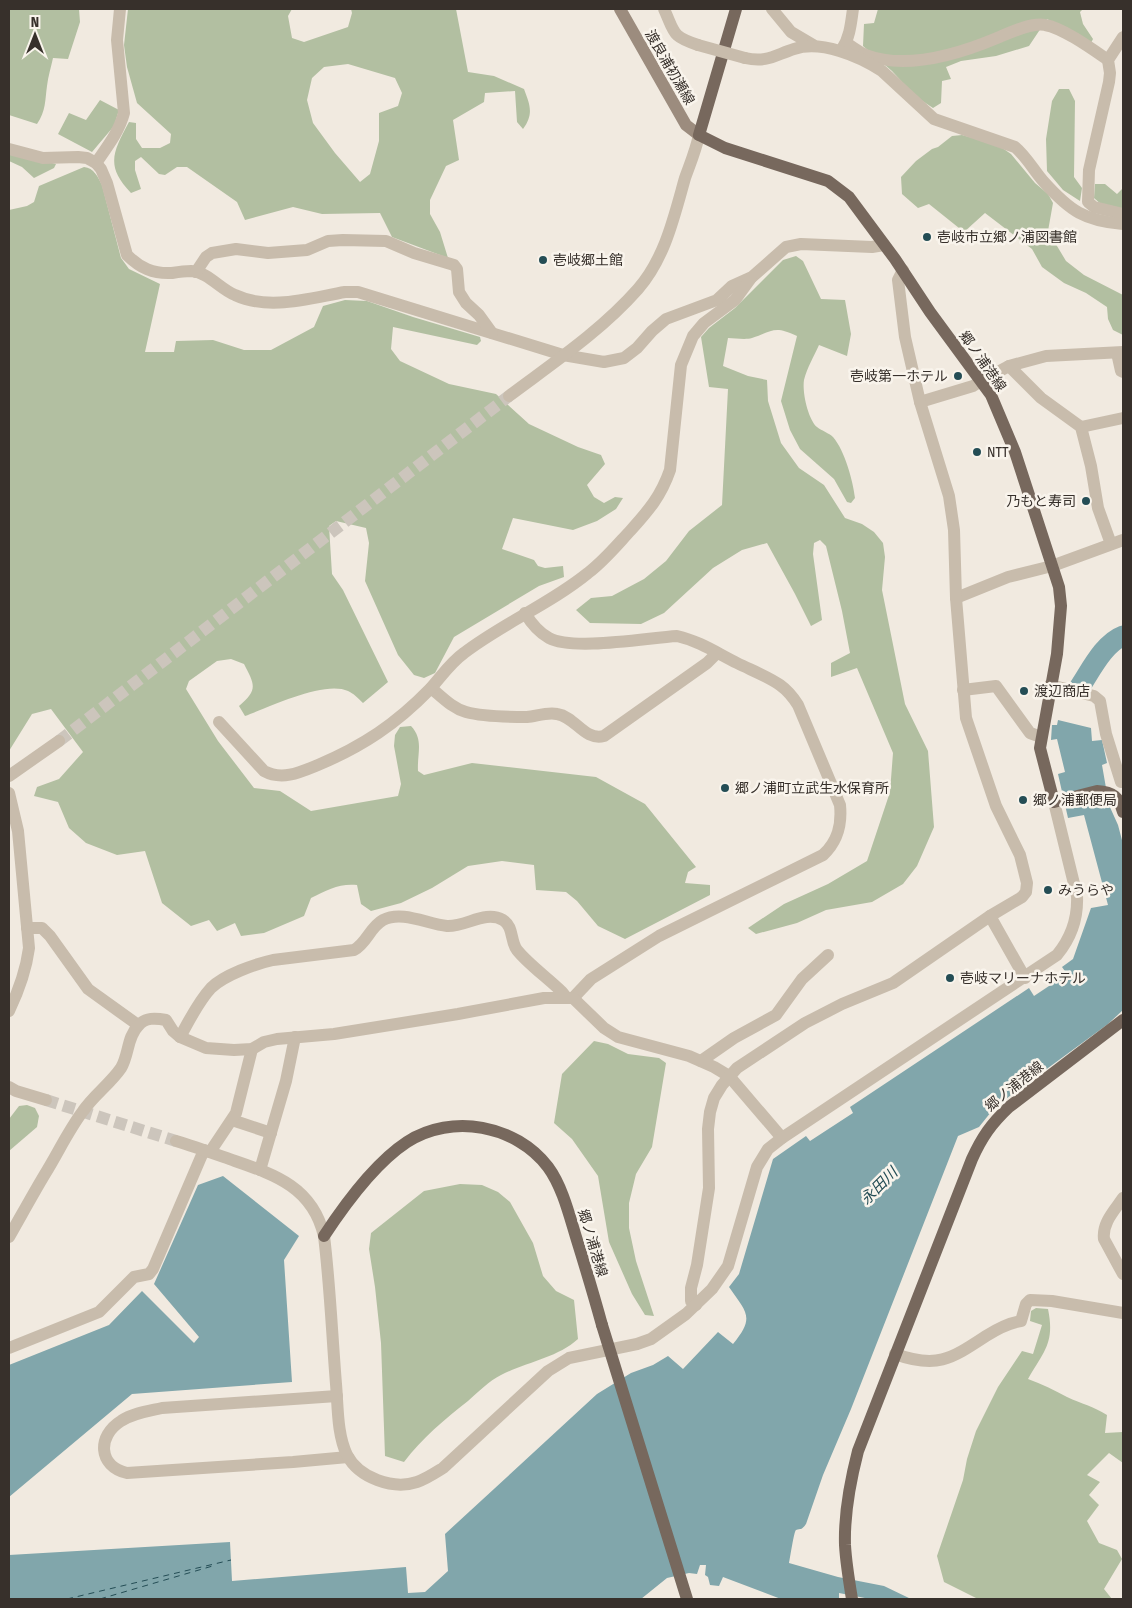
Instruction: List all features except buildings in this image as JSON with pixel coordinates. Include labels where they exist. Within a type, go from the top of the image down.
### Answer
[{"type":"main road","name":"渡良浦初瀬線","points":[[620,9],[686,125],[699,135]]},
{"type":"main road","points":[[699,135],[736,9]]},
{"type":"main road","name":"郷ノ浦港線","points":[[699,135],[725,148],[828,181],[849,197],[991,395],[1015,452],[1059,587],[1061,606],[1057,654],[1040,748],[1058,801]]},
{"type":"main road","points":[[1058,801],[1097,791],[1111,793],[1117,799],[1123,812]]},
{"type":"main road","name":"郷ノ浦港線","points":[[852,1599],[845,1546],[845,1526],[851,1481],[858,1452],[982,1137],[992,1122],[1009,1107],[1123,1020]]},
{"type":"main road","name":"郷ノ浦港線","points":[[324,1236],[366,1180],[396,1150],[408,1141],[439,1129],[457,1126],[478,1126],[495,1130],[524,1144],[538,1156],[549,1168],[568,1214],[687,1599]]},
{"type":"street","points":[[96,163],[122,123],[124,113],[118,40],[120,9]]},
{"type":"street","points":[[772,9],[791,32],[812,45]]},
{"type":"street","points":[[844,47],[853,9]]},
{"type":"street","points":[[668,11],[672,30],[677,37],[745,58],[763,60],[793,49],[812,45],[844,47],[866,55],[915,61],[933,58],[1043,24],[1053,27],[1082,43],[1108,60]]},
{"type":"street","points":[[1123,37],[1108,60],[1109,82],[1088,170],[1087,195],[1088,202],[1094,206],[1123,214]]},
{"type":"street","points":[[844,47],[882,71],[934,119],[1015,147],[1044,182],[1077,213],[1103,222],[1123,224]]},
{"type":"street","points":[[509,396],[610,318],[649,274],[661,252],[672,224],[699,135]]},
{"type":"street","points":[[9,149],[43,158],[87,158],[96,163],[107,183],[127,255],[135,263],[150,271],[162,273],[196,272],[206,276],[234,295],[256,302],[277,302],[345,292],[358,292],[563,355],[604,362],[624,358],[637,348],[666,319],[717,300],[732,286],[752,277]]},
{"type":"street","points":[[196,272],[206,257],[212,253],[222,251],[236,249],[268,253],[307,250],[328,241],[386,241],[454,265],[459,292],[492,333]]},
{"type":"street","points":[[219,722],[264,771],[271,775],[286,776],[304,771],[362,745],[395,722],[431,688],[462,654],[588,573],[624,538],[658,498],[670,470],[681,365],[693,336],[704,323],[735,300],[752,277],[786,247],[794,244],[884,245]]},
{"type":"street","points":[[696,1305],[691,1301],[691,1288],[697,1265],[709,1188],[708,1129],[710,1112],[714,1098],[729,1076],[737,1068],[805,1023],[842,1004],[893,983],[990,916],[1022,897],[1026,892],[1027,883],[1020,855],[996,806],[966,718],[956,598],[954,530],[949,496],[920,402],[905,337],[898,280],[903,270]]},
{"type":"street","points":[[920,402],[973,386],[1009,366],[1046,356],[1120,353],[1121,370],[1123,372]]},
{"type":"street","points":[[956,598],[1008,577],[1052,566],[1117,542],[1098,508],[1091,466],[1081,427],[1041,398],[1009,366]]},
{"type":"street","points":[[1081,427],[1123,418]]},
{"type":"street","points":[[9,1236],[32,1194],[84,1109],[108,1086],[122,1066],[132,1035],[138,1025],[145,1020],[153,1018],[166,1020],[173,1031],[180,1037],[206,1048],[234,1050],[252,1048],[264,1042],[353,1031],[544,998],[569,998],[591,979],[659,936],[823,855],[833,844],[837,837],[841,816],[840,805],[798,705],[791,694],[780,685],[705,645],[677,636],[575,645],[549,638],[533,627],[524,613]]},
{"type":"street","points":[[431,688],[449,704],[465,712],[528,717],[557,714],[565,717],[591,736],[597,738],[604,736],[648,705],[707,663],[717,653]]},
{"type":"street","points":[[1050,685],[1094,696],[1100,700],[1106,734],[1122,782],[1111,793]]},
{"type":"street","points":[[963,690],[996,686],[1030,733],[1041,737]]},
{"type":"street","points":[[9,776],[59,741]]},
{"type":"street","points":[[9,793],[18,831],[29,948],[21,985],[9,1011]]},
{"type":"street","points":[[176,1141],[281,1178],[304,1196],[318,1219],[324,1236],[339,1425],[348,1457],[365,1475],[381,1482],[415,1483],[443,1468],[548,1371],[558,1364],[570,1358],[637,1344],[651,1338],[686,1314],[712,1289],[728,1266],[757,1167],[768,1149],[1052,960],[1064,946],[1073,927],[1077,907],[1077,896],[1058,801]]},
{"type":"street","points":[[990,916],[1025,978]]},
{"type":"street","points":[[180,1037],[202,999],[211,988],[221,980],[273,960],[354,950],[364,943],[376,925],[383,920],[397,917],[446,926],[484,917],[501,919],[508,924],[516,949],[604,1028],[618,1036],[702,1061],[729,1076],[782,1138]]},
{"type":"street","points":[[27,928],[42,928],[50,936],[88,989],[138,1025]]},
{"type":"street","points":[[702,1061],[734,1038],[776,1015],[802,979],[828,954]]},
{"type":"street","points":[[260,1170],[295,1047],[295,1037]]},
{"type":"street","points":[[9,1348],[95,1314],[105,1307],[134,1277],[149,1274],[207,1151],[236,1113],[252,1048]]},
{"type":"street","points":[[9,1087],[46,1100]]},
{"type":"street","points":[[232,1120],[270,1133]]},
{"type":"street","points":[[1123,1198],[1106,1222],[1103,1234],[1123,1274]]},
{"type":"street","points":[[895,1354],[914,1361],[945,1359],[962,1352],[1006,1325],[1021,1321],[1026,1304],[1030,1300],[1052,1301],[1123,1313]]},
{"type":"street","points":[[337,1396],[162,1408],[142,1412],[120,1421],[107,1435],[104,1443],[105,1453],[108,1461],[118,1471],[127,1473],[348,1457]]},
{"type":"green space","points":[[9,9],[79,9],[80,22],[68,59],[53,58],[44,110],[37,124],[9,115]]},
{"type":"green space","points":[[128,9],[292,9],[288,16],[292,38],[304,42],[348,27],[352,13],[351,9],[456,9],[468,72],[494,76],[524,89],[530,114],[523,129],[517,122],[515,91],[485,93],[484,102],[453,120],[459,160],[446,166],[430,200],[430,214],[440,232],[448,258],[392,237],[380,213],[322,214],[293,207],[245,220],[237,202],[187,167],[177,167],[165,175],[159,174],[141,157],[135,161],[135,170],[141,189],[131,193],[117,175],[114,159],[119,142],[129,122],[136,123],[136,139],[142,148],[160,148],[170,143],[171,134],[137,103],[127,67],[124,45]],"holes":[[[348,64],[395,78],[402,93],[398,106],[379,113],[379,141],[370,174],[360,182],[313,123],[307,100],[312,78],[324,67]]]},
{"type":"green space","points":[[878,9],[1083,9],[1080,12],[1083,24],[1093,39],[1091,43],[1047,19],[1029,46],[996,56],[961,61],[946,67],[951,79],[942,81],[941,103],[933,108],[915,96],[892,71],[863,46],[864,24],[874,23]]},
{"type":"green space","points":[[1059,89],[1069,89],[1075,101],[1074,177],[1082,188],[1080,201],[1063,190],[1047,171],[1046,139],[1052,101]]},
{"type":"green space","points":[[100,100],[119,110],[114,126],[92,152],[58,134],[69,113],[86,120]]},
{"type":"green space","points":[[962,135],[998,145],[1011,154],[1035,183],[1048,194],[1053,203],[1048,231],[1066,261],[1084,275],[1123,295],[1123,335],[1113,330],[1108,319],[1107,307],[1086,293],[1064,283],[1042,267],[1032,249],[985,213],[964,232],[929,204],[918,208],[902,194],[901,177],[916,161],[952,136]]},
{"type":"green space","points":[[9,152],[56,164],[54,168],[34,178],[22,167],[9,161]]},
{"type":"green space","points":[[84,167],[93,171],[102,185],[121,258],[129,269],[160,284],[145,352],[174,352],[176,341],[213,340],[244,350],[271,350],[314,327],[323,306],[345,300],[367,301],[480,337],[481,341],[477,345],[393,327],[391,349],[400,361],[449,384],[496,394],[529,424],[578,447],[601,455],[605,464],[587,485],[594,497],[604,503],[615,497],[623,498],[616,509],[597,521],[573,530],[513,518],[502,549],[534,560],[538,566],[545,568],[563,566],[564,577],[539,586],[454,637],[435,673],[424,678],[414,675],[398,655],[365,581],[369,543],[366,528],[336,521],[329,526],[332,574],[343,590],[388,682],[363,703],[348,691],[326,689],[282,701],[245,716],[239,706],[249,696],[253,687],[251,677],[244,664],[231,659],[217,661],[189,681],[186,689],[218,741],[254,788],[280,791],[311,811],[398,796],[401,784],[394,746],[395,735],[400,727],[411,726],[419,742],[418,771],[424,775],[472,763],[596,777],[645,804],[696,867],[688,872],[685,883],[710,885],[710,895],[625,939],[598,926],[577,901],[566,892],[536,890],[534,865],[502,861],[468,866],[432,888],[401,903],[371,911],[361,904],[357,885],[339,886],[311,898],[304,916],[264,933],[241,936],[235,923],[217,931],[209,920],[191,926],[162,903],[145,851],[117,855],[86,843],[69,828],[58,802],[34,796],[37,787],[59,779],[83,752],[51,709],[32,714],[9,751],[9,210],[27,206],[34,202],[39,186]]},
{"type":"green space","points":[[1095,184],[1105,184],[1117,194],[1123,188],[1123,209],[1102,205],[1094,198]]},
{"type":"green space","points":[[796,256],[803,261],[821,299],[845,300],[851,334],[847,356],[819,345],[804,380],[804,391],[806,405],[814,423],[833,437],[845,458],[855,498],[851,503],[847,502],[834,479],[800,449],[790,430],[781,401],[797,336],[774,330],[749,339],[728,338],[723,366],[748,376],[767,380],[768,401],[781,443],[799,468],[824,485],[845,518],[862,524],[874,532],[883,543],[885,557],[882,590],[905,704],[928,751],[934,827],[917,866],[903,884],[872,902],[826,910],[797,923],[756,934],[748,928],[784,904],[828,884],[867,861],[890,792],[893,753],[857,668],[831,677],[831,663],[850,653],[826,546],[820,540],[814,543],[813,554],[822,620],[811,626],[767,543],[742,550],[713,568],[664,613],[641,624],[590,623],[576,610],[591,598],[612,596],[644,579],[666,561],[689,531],[722,505],[728,389],[709,387],[701,337],[709,328],[735,308],[783,260]]},
{"type":"green space","points":[[594,1041],[608,1044],[628,1054],[659,1058],[666,1063],[652,1147],[636,1174],[629,1203],[629,1228],[636,1261],[654,1316],[645,1315],[632,1294],[609,1242],[598,1176],[572,1139],[554,1123],[562,1074]]},
{"type":"green space","points":[[27,1105],[35,1108],[39,1116],[37,1127],[9,1151],[9,1119],[19,1106]]},
{"type":"green space","points":[[460,1184],[482,1185],[498,1192],[510,1202],[533,1243],[543,1276],[556,1291],[574,1300],[578,1339],[561,1351],[511,1370],[492,1380],[434,1429],[404,1462],[385,1456],[381,1343],[369,1249],[371,1233],[424,1191]]},
{"type":"green space","points":[[1036,1308],[1048,1309],[1050,1321],[1049,1339],[1043,1354],[1028,1379],[1107,1415],[1105,1433],[1123,1432],[1123,1463],[1109,1453],[1087,1475],[1100,1482],[1089,1495],[1099,1505],[1087,1521],[1099,1543],[1117,1550],[1122,1559],[1104,1589],[1112,1599],[978,1599],[944,1582],[937,1556],[963,1480],[967,1459],[976,1431],[998,1387],[1022,1351],[1033,1354],[1042,1325],[1030,1321],[1031,1311]]},
{"type":"water","points":[[1058,720],[1091,728],[1092,741],[1102,740],[1107,763],[1102,765],[1109,805],[1118,825],[1123,844],[1123,1010],[1108,1024],[995,1107],[979,1127],[958,1136],[851,1409],[823,1475],[806,1524],[795,1532],[789,1563],[838,1577],[884,1586],[911,1599],[870,1599],[839,1593],[839,1599],[781,1599],[723,1577],[719,1586],[710,1585],[708,1577],[705,1575],[706,1565],[700,1565],[697,1574],[689,1573],[667,1578],[641,1599],[9,1599],[9,1555],[230,1542],[232,1581],[406,1567],[408,1593],[425,1592],[448,1571],[445,1534],[597,1394],[631,1373],[653,1365],[668,1356],[683,1369],[718,1332],[733,1344],[744,1327],[746,1315],[729,1287],[739,1274],[773,1159],[806,1136],[810,1141],[853,1113],[850,1107],[1029,988],[1034,996],[1067,974],[1062,967],[1073,959],[1091,908],[1108,905],[1084,815],[1068,818],[1058,774],[1065,772],[1057,739],[1051,740],[1052,725],[1057,725]]},
{"type":"water","points":[[223,1176],[299,1236],[284,1260],[292,1382],[132,1394],[9,1497],[9,1365],[109,1325],[142,1291],[194,1343],[199,1337],[154,1284],[198,1185]]},
{"type":"waterway","name":"永田川","points":[[1079,688],[1104,651],[1123,636]]},
{"type":"ferry route","points":[[67,1599],[231,1560]]},
{"type":"ferry route","points":[[100,1599],[216,1565]]},
{"type":"tunnel","points":[[59,741],[509,396]]},
{"type":"tunnel","points":[[46,1100],[176,1141]]},
{"type":"place","name":"壱岐市立郷ノ浦図書館","points":[[927,237]]},
{"type":"place","name":"壱岐郷土館","points":[[543,260]]},
{"type":"place","name":"壱岐第一ホテル","points":[[958,376]]},
{"type":"place","name":"NTT","points":[[977,452]]},
{"type":"place","name":"乃もと寿司","points":[[1086,501]]},
{"type":"place","name":"渡辺商店","points":[[1024,691]]},
{"type":"place","name":"郷ノ浦町立武生水保育所","points":[[725,788]]},
{"type":"place","name":"郷ノ浦郵便局","points":[[1023,800]]},
{"type":"place","name":"みうらや","points":[[1048,890]]},
{"type":"place","name":"壱岐マリーナホテル","points":[[950,978]]}]
